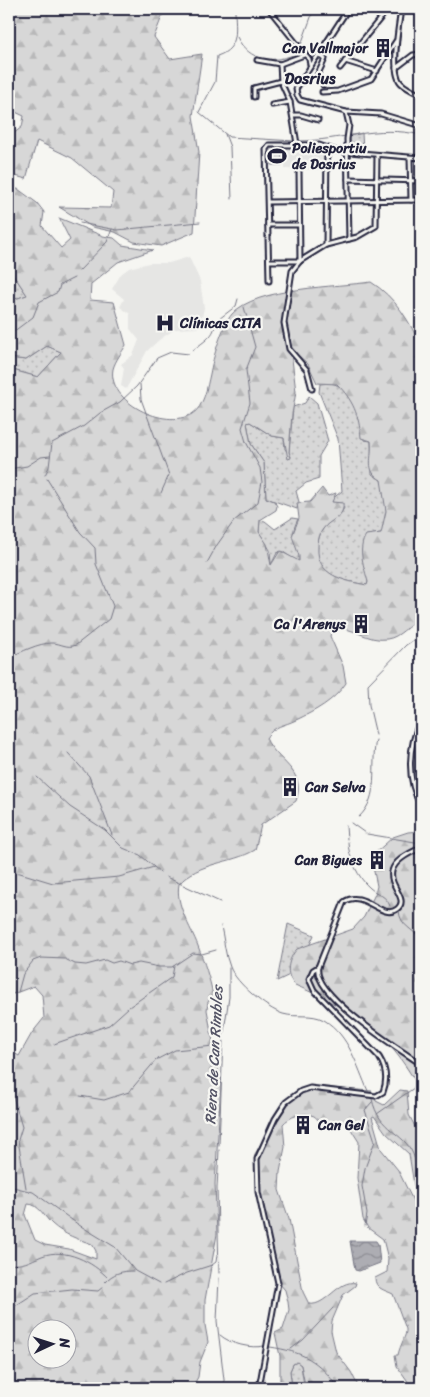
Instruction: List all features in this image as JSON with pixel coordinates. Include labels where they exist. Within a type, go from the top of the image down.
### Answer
[{"type":"street","points":[[269,9],[309,59],[310,66]]},
{"type":"street","points":[[348,9],[296,89],[300,100],[346,112],[381,114],[421,126]]},
{"type":"street","points":[[340,68],[388,9]]},
{"type":"street","points":[[401,9],[396,68],[401,84],[421,95]]},
{"type":"street","points":[[322,92],[338,91],[371,79],[397,40]]},
{"type":"street","points":[[257,60],[280,64],[304,54],[312,57],[318,55],[325,59],[316,78],[322,81],[322,86]]},
{"type":"street","points":[[396,68],[413,55],[421,54]]},
{"type":"street","points":[[345,61],[377,72]]},
{"type":"street","points":[[280,64],[281,81],[290,102],[298,137],[297,143]]},
{"type":"street","points":[[254,97],[254,88],[281,81]]},
{"type":"street","points":[[288,96],[297,95]]},
{"type":"street","points":[[272,105],[290,102]]},
{"type":"street","points":[[346,112],[349,125],[349,239]]},
{"type":"street","points":[[293,115],[301,115],[318,120]]},
{"type":"street","points":[[269,281],[266,149],[269,145],[297,143],[319,145],[327,149],[348,152],[421,158]]},
{"type":"street","points":[[326,245],[327,149]]},
{"type":"street","points":[[312,389],[307,370],[289,349],[284,324],[292,271],[300,260],[326,245],[349,239],[376,226],[377,155]]},
{"type":"street","points":[[410,158],[411,200]]},
{"type":"street","points":[[299,171],[300,260]]},
{"type":"street","points":[[348,178],[421,182]]},
{"type":"street","points":[[268,202],[421,200]]},
{"type":"street","points":[[268,225],[299,225]]},
{"type":"street","points":[[268,261],[300,260]]},
{"type":"street","points":[[421,719],[412,744],[410,761],[412,779],[421,806]]},
{"type":"street","points":[[421,848],[409,852],[391,871],[391,879],[401,897],[401,905],[397,910],[388,911],[358,898],[344,902],[318,967],[317,975],[321,983],[344,1008],[381,1038],[421,1064]]},
{"type":"street","points":[[259,1388],[278,1284],[258,1192],[257,1159],[262,1146],[286,1102],[301,1091],[310,1088],[376,1096],[383,1092],[386,1085],[384,1065],[379,1057],[314,990],[309,979],[313,970],[318,967]]},
{"type":"shaded area","points":[[295,147],[325,154],[326,170],[285,169],[286,148]]},
{"type":"shaded area","name":"Clínicas CITA","points":[[189,257],[200,281],[204,308],[201,322],[197,328],[175,329],[159,340],[147,351],[126,389],[121,386],[124,368],[121,364],[133,355],[139,340],[130,329],[130,314],[120,307],[124,299],[112,289],[121,274],[129,268],[149,263],[169,263]]},
{"type":"green space","points":[[9,9],[165,9],[154,37],[170,59],[202,54],[193,116],[199,152],[194,232],[161,246],[134,242],[115,232],[92,227],[59,207],[111,208],[113,192],[72,158],[37,141],[26,179],[9,174],[9,137],[22,127],[24,116],[9,109]]},
{"type":"green space","points":[[362,133],[363,151],[350,150],[350,136]]},
{"type":"green space","name":"Poliesportiu de Dosrius","points":[[282,147],[282,165],[271,165],[271,148]]},
{"type":"green space","points":[[18,189],[37,203],[44,212],[42,226],[61,248],[70,240],[59,218],[103,236],[114,238],[122,245],[153,250],[118,262],[91,284],[90,300],[114,302],[126,345],[113,369],[114,381],[119,392],[128,402],[140,410],[167,418],[181,418],[196,411],[208,385],[213,360],[228,319],[243,305],[259,298],[318,287],[371,282],[395,303],[407,320],[421,348],[421,585],[417,598],[421,602],[421,620],[396,636],[387,639],[373,638],[347,629],[333,628],[330,636],[343,666],[346,683],[324,705],[303,717],[276,728],[266,738],[276,753],[294,773],[298,790],[296,801],[261,825],[255,850],[246,855],[196,871],[179,884],[178,892],[181,908],[198,946],[212,989],[213,995],[208,1002],[207,1010],[221,1084],[215,1184],[217,1234],[205,1300],[205,1325],[208,1342],[200,1362],[198,1377],[192,1388],[9,1388],[9,1050],[19,1056],[32,1033],[44,1018],[42,995],[34,986],[13,994],[9,992],[9,369],[38,377],[61,352],[47,346],[26,360],[9,358],[9,301],[27,295],[13,274],[9,274],[9,190]],"holes":[[[299,356],[308,364],[317,383],[337,384],[343,390],[354,408],[359,422],[361,438],[371,441],[371,468],[381,480],[386,511],[381,533],[366,535],[363,540],[363,564],[368,582],[367,585],[341,579],[327,571],[319,557],[318,542],[323,529],[342,512],[343,503],[332,502],[336,493],[328,496],[322,488],[310,502],[297,503],[299,518],[292,536],[299,561],[280,551],[271,565],[267,544],[259,532],[260,520],[276,510],[277,506],[274,501],[266,498],[264,463],[251,444],[247,423],[250,422],[272,436],[284,438],[288,459],[291,458],[289,452],[296,392],[292,359]],[[28,1204],[35,1206],[61,1231],[92,1244],[96,1251],[96,1259],[69,1249],[45,1245],[35,1240],[25,1215]]]},
{"type":"green space","points":[[9,274],[13,274],[27,295],[9,301]]},
{"type":"green space","points":[[47,346],[61,352],[38,377],[9,369],[9,358],[26,360]]},
{"type":"green space","points":[[330,383],[338,386],[350,397],[364,440],[371,441],[372,474],[381,480],[385,493],[386,513],[384,527],[381,533],[367,535],[362,550],[367,585],[333,576],[321,565],[318,557],[317,548],[322,531],[344,508],[341,503],[334,503],[331,500],[342,491],[338,439],[319,392],[320,384]]},
{"type":"green space","points":[[309,396],[317,403],[328,441],[319,456],[319,479],[306,483],[296,491],[299,502],[297,509],[266,498],[264,463],[251,444],[247,423],[250,422],[272,436],[284,438],[285,449],[291,457],[289,452],[293,407],[305,403]]},
{"type":"green space","points":[[292,518],[298,519],[293,533],[299,561],[296,561],[282,551],[277,553],[271,565],[270,550],[259,532],[260,520],[265,521],[275,529]]},
{"type":"green space","points":[[421,719],[421,768],[414,755],[412,744]]},
{"type":"green space","points":[[421,831],[421,1090],[400,1058],[382,1038],[347,1011],[295,985],[289,976],[288,967],[291,957],[297,949],[353,929],[364,917],[375,894],[377,886],[372,862],[374,854],[393,837],[408,832]]},
{"type":"green space","points":[[288,924],[314,935],[298,971],[277,981]]},
{"type":"green space","points":[[317,1087],[372,1091],[376,1101],[384,1105],[400,1090],[407,1091],[409,1115],[421,1138],[421,1205],[414,1185],[409,1154],[386,1133],[374,1116],[372,1117],[381,1149],[398,1170],[421,1217],[421,1388],[410,1388],[397,1366],[395,1355],[398,1355],[406,1329],[393,1294],[381,1289],[375,1282],[375,1278],[387,1272],[388,1259],[383,1239],[368,1228],[363,1219],[357,1178],[359,1142],[347,1123],[326,1128],[314,1116],[301,1114],[283,1124],[285,1147],[279,1190],[289,1219],[303,1292],[309,1304],[315,1304],[327,1298],[343,1285],[356,1283],[355,1286],[343,1295],[332,1321],[331,1331],[336,1352],[351,1372],[359,1388],[310,1388],[305,1385],[301,1365],[297,1362],[293,1364],[290,1371],[292,1388],[280,1388],[280,1356],[275,1333],[283,1329],[289,1310],[285,1290],[274,1277],[257,1186],[255,1154],[288,1097],[304,1088]]},
{"type":"green space","points":[[297,1362],[301,1365],[304,1385],[310,1388],[292,1388],[290,1371],[293,1364]]},
{"type":"water","points":[[350,1241],[376,1241],[380,1263],[359,1271],[355,1270]]},
{"type":"waterway","points":[[235,9],[236,31],[233,43],[225,53],[217,56],[215,82],[199,112],[229,137],[294,141]]},
{"type":"waterway","points":[[237,37],[248,52],[255,56],[280,59],[298,53],[314,9]]},
{"type":"waterway","points":[[298,141],[389,131],[421,135]]},
{"type":"waterway","points":[[225,134],[230,147],[232,199]]},
{"type":"waterway","points":[[80,223],[117,230],[200,222]]},
{"type":"waterway","points":[[79,271],[107,242],[112,229]]},
{"type":"waterway","points":[[9,335],[33,317],[39,302],[58,292],[60,285],[74,278]]},
{"type":"waterway","points":[[45,475],[49,467],[52,443],[84,426],[100,413],[120,402],[137,386],[157,358],[171,352],[189,354],[210,336],[215,328],[215,322],[236,306],[238,299]]},
{"type":"waterway","points":[[207,563],[234,521],[258,502],[262,482],[260,468],[246,442],[242,428],[250,403],[246,370],[255,347],[244,307]]},
{"type":"waterway","points":[[140,384],[141,399],[169,475],[161,493]]},
{"type":"waterway","points":[[9,469],[27,466],[41,457],[50,456]]},
{"type":"waterway","points":[[9,657],[47,643],[76,645],[109,619],[113,606],[96,564],[95,548],[80,532],[47,479]]},
{"type":"waterway","points":[[376,735],[369,705],[368,684],[406,645],[421,635]]},
{"type":"waterway","points":[[359,817],[366,809],[372,791],[376,740]]},
{"type":"waterway","points":[[68,753],[89,776],[112,835]]},
{"type":"waterway","points":[[37,777],[70,807],[105,830],[123,848],[140,855],[154,867]]},
{"type":"waterway","points":[[351,823],[365,833]]},
{"type":"waterway","points":[[346,826],[347,839]]},
{"type":"waterway","points":[[367,834],[421,843]]},
{"type":"waterway","points":[[348,842],[352,861],[362,879],[370,888],[384,897],[390,906]]},
{"type":"waterway","points":[[9,872],[20,873],[53,883],[119,877],[154,867],[160,872]]},
{"type":"waterway","points":[[166,877],[220,902]]},
{"type":"waterway","points":[[399,911],[404,924],[421,939]]},
{"type":"waterway","points":[[221,926],[228,962],[233,973],[245,988],[276,1011],[288,1015],[319,1018],[333,1026],[346,1042],[368,1091]]},
{"type":"waterway","points":[[18,992],[23,974],[33,961],[41,958],[65,959],[75,964],[86,965],[105,960],[112,963],[119,961],[130,965],[139,963],[159,967],[172,967],[193,953],[202,954],[216,950]]},
{"type":"waterway","points":[[54,1044],[109,1025],[129,1007],[172,977],[174,966]]},
{"type":"waterway","name":"Riera de Can Rimbles","points":[[219,1145],[223,1038],[229,997],[229,968]]},
{"type":"waterway","points":[[80,1096],[104,1100],[129,1092],[156,1060],[175,1050],[223,1045]]},
{"type":"waterway","points":[[377,1114],[421,1083]]},
{"type":"waterway","points":[[9,1088],[22,1127],[18,1140],[26,1188]]},
{"type":"waterway","points":[[372,1099],[375,1110],[385,1125],[409,1146],[413,1154],[421,1199]]},
{"type":"waterway","points":[[365,1226],[367,1214],[362,1186],[365,1168],[375,1141],[365,1110],[372,1102]]},
{"type":"waterway","name":"Riera de Can Rimbles","points":[[219,1150],[217,1188],[219,1273]]},
{"type":"waterway","points":[[9,1186],[33,1192],[79,1225],[115,1247],[135,1271],[159,1284]]},
{"type":"waterway","points":[[9,1264],[22,1264],[42,1256],[60,1253],[87,1262],[108,1278]]},
{"type":"waterway","points":[[164,1284],[187,1273],[212,1265],[216,1262],[217,1255]]},
{"type":"waterway","points":[[105,1282],[111,1276],[118,1273],[133,1271]]},
{"type":"waterway","name":"Riera de Can Rimbles","points":[[219,1278],[217,1321],[225,1388]]},
{"type":"waterway","points":[[9,1310],[35,1293],[72,1289],[98,1291],[103,1287]]},
{"type":"waterway","points":[[291,1349],[303,1340],[333,1308]]},
{"type":"waterway","points":[[220,1335],[229,1341],[241,1345],[264,1346]]},
{"type":"waterway","points":[[270,1347],[292,1352],[309,1359],[324,1370],[338,1388]]},
{"type":"place","name":"Can Vallmajor","points":[[383,48]]},
{"type":"place","name":"Poliesportiu de Dosrius","points":[[277,156]]},
{"type":"place","name":"Clínicas CITA","points":[[165,323]]},
{"type":"place","name":"Ca l'Arenys","points":[[361,624]]},
{"type":"place","name":"Can Selva","points":[[290,787]]},
{"type":"place","name":"Can Bigues","points":[[377,860]]},
{"type":"place","name":"Can Gel","points":[[303,1125]]},
{"type":"district","name":"Dosrius","points":[[310,78]]}]
